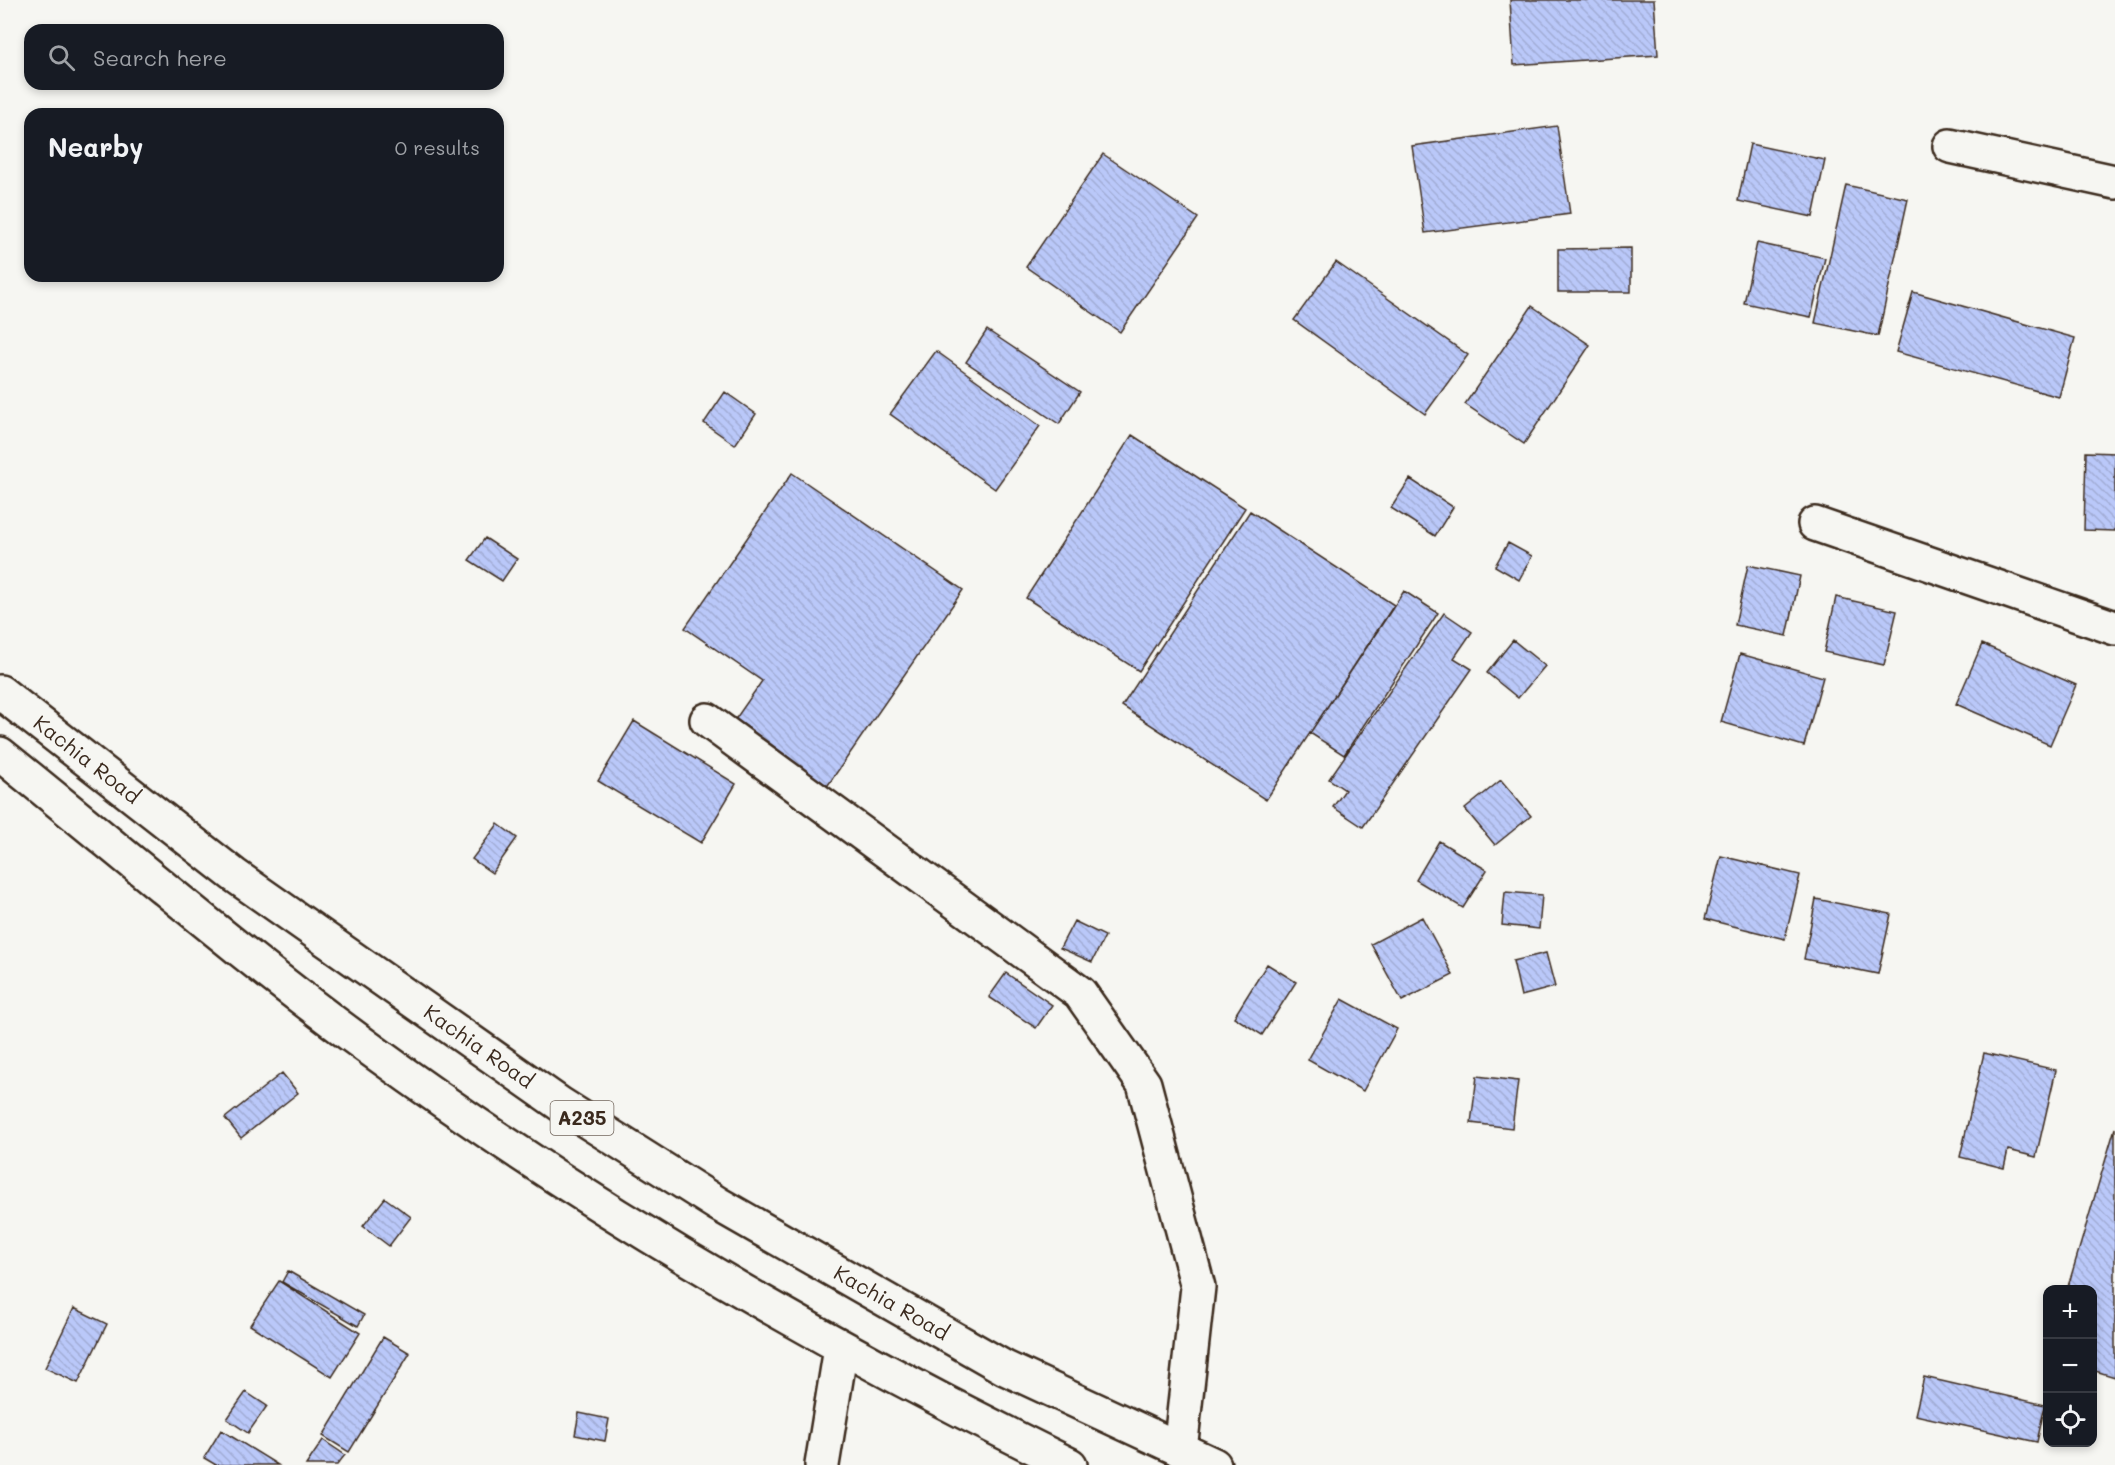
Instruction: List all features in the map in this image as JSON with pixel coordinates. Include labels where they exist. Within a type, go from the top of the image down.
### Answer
[{"type":"main road","points":[[1950,146],[2115,182]]},
{"type":"main road","points":[[1815,524],[2115,628]]},
{"type":"main road","name":"Kachia Road","points":[[0,692],[234,875],[560,1104],[718,1204],[1005,1368],[1214,1465]]},
{"type":"main road","points":[[707,720],[1080,993],[1144,1084],[1198,1287],[1180,1450]]},
{"type":"main road","points":[[0,754],[218,933],[369,1048],[519,1154],[841,1348],[1065,1464]]},
{"type":"main road","points":[[822,1465],[841,1348]]},
{"type":"building","points":[[1510,0],[1654,0],[1658,55],[1514,65]]},
{"type":"building","points":[[1557,126],[1570,214],[1425,233],[1412,146]]},
{"type":"building","points":[[1750,144],[1825,160],[1813,217],[1738,201]]},
{"type":"building","points":[[1103,154],[1198,218],[1120,332],[1026,267]]},
{"type":"building","points":[[1846,185],[1908,199],[1878,336],[1815,323]]},
{"type":"building","points":[[1757,243],[1825,258],[1811,317],[1744,303]]},
{"type":"building","points":[[1631,248],[1631,292],[1558,292],[1558,249]]},
{"type":"building","points":[[1336,262],[1468,355],[1425,414],[1294,320]]},
{"type":"building","points":[[1913,292],[2075,338],[2059,397],[1896,352]]},
{"type":"building","points":[[1532,306],[1590,345],[1524,444],[1465,404]]},
{"type":"building","points":[[987,330],[1080,392],[1059,424],[966,362]]},
{"type":"building","points":[[936,351],[1040,426],[995,489],[890,414]]},
{"type":"building","points":[[725,392],[756,414],[735,445],[704,423]]},
{"type":"building","points":[[1132,435],[1245,508],[1139,671],[1026,598]]},
{"type":"building","points":[[2086,452],[2115,453],[2115,531],[2084,530]]},
{"type":"building","points":[[792,473],[963,590],[826,788],[732,724],[762,681],[685,628]]},
{"type":"building","points":[[1410,479],[1453,507],[1435,536],[1391,508]]},
{"type":"building","points":[[1250,511],[1394,605],[1266,800],[1122,706]]},
{"type":"building","points":[[485,538],[517,559],[502,581],[469,560]]},
{"type":"building","points":[[1508,543],[1532,556],[1519,580],[1495,566]]},
{"type":"building","points":[[1748,565],[1800,576],[1787,636],[1735,625]]},
{"type":"building","points":[[1404,591],[1438,613],[1344,755],[1310,733]]},
{"type":"building","points":[[1836,597],[1897,611],[1884,665],[1824,652]]},
{"type":"building","points":[[1444,613],[1472,632],[1454,658],[1472,669],[1363,827],[1333,807],[1345,790],[1329,779]]},
{"type":"building","points":[[1513,640],[1545,666],[1518,698],[1487,673]]},
{"type":"building","points":[[1982,644],[2076,685],[2050,745],[1956,704]]},
{"type":"building","points":[[1740,654],[1823,677],[1804,746],[1721,722]]},
{"type":"building","points":[[634,721],[736,784],[701,843],[598,781]]},
{"type":"building","points":[[1501,780],[1531,816],[1495,845],[1465,809]]},
{"type":"building","points":[[498,824],[517,838],[492,873],[472,859]]},
{"type":"building","points":[[1439,841],[1487,870],[1463,908],[1416,880]]},
{"type":"building","points":[[1721,856],[1800,875],[1785,939],[1705,919]]},
{"type":"building","points":[[1505,892],[1542,895],[1539,929],[1502,925]]},
{"type":"building","points":[[1816,899],[1891,914],[1878,974],[1804,959]]},
{"type":"building","points":[[1422,917],[1453,975],[1402,1001],[1371,944]]},
{"type":"building","points":[[1074,921],[1105,936],[1092,962],[1060,948]]},
{"type":"building","points":[[1546,953],[1555,987],[1521,996],[1513,961]]},
{"type":"building","points":[[1267,964],[1296,982],[1262,1035],[1234,1017]]},
{"type":"building","points":[[1006,973],[1052,1005],[1036,1028],[989,997]]},
{"type":"building","points":[[1342,999],[1397,1029],[1363,1091],[1308,1060]]},
{"type":"building","points":[[1984,1053],[2056,1070],[2036,1157],[2008,1150],[2004,1168],[1960,1157]]},
{"type":"building","points":[[282,1073],[298,1093],[241,1138],[225,1118]]},
{"type":"building","points":[[1477,1076],[1518,1081],[1512,1128],[1471,1123]]},
{"type":"building","points":[[2115,1128],[2115,1377],[2097,1372],[2097,1285],[2068,1285]]},
{"type":"building","points":[[385,1198],[411,1217],[389,1246],[363,1226]]},
{"type":"building","points":[[288,1271],[364,1315],[358,1326],[282,1282]]},
{"type":"building","points":[[279,1281],[360,1333],[332,1377],[250,1325]]},
{"type":"building","points":[[74,1308],[107,1324],[78,1383],[45,1368]]},
{"type":"building","points":[[383,1337],[410,1353],[349,1452],[323,1436]]},
{"type":"building","points":[[1924,1377],[2043,1405],[2037,1442],[1915,1415]]},
{"type":"building","points":[[246,1392],[267,1406],[248,1433],[227,1419]]},
{"type":"building","points":[[579,1413],[609,1419],[605,1441],[575,1435]]},
{"type":"building","points":[[221,1430],[278,1465],[216,1465],[204,1458]]},
{"type":"building","points":[[323,1440],[345,1455],[337,1465],[306,1465]]}]
